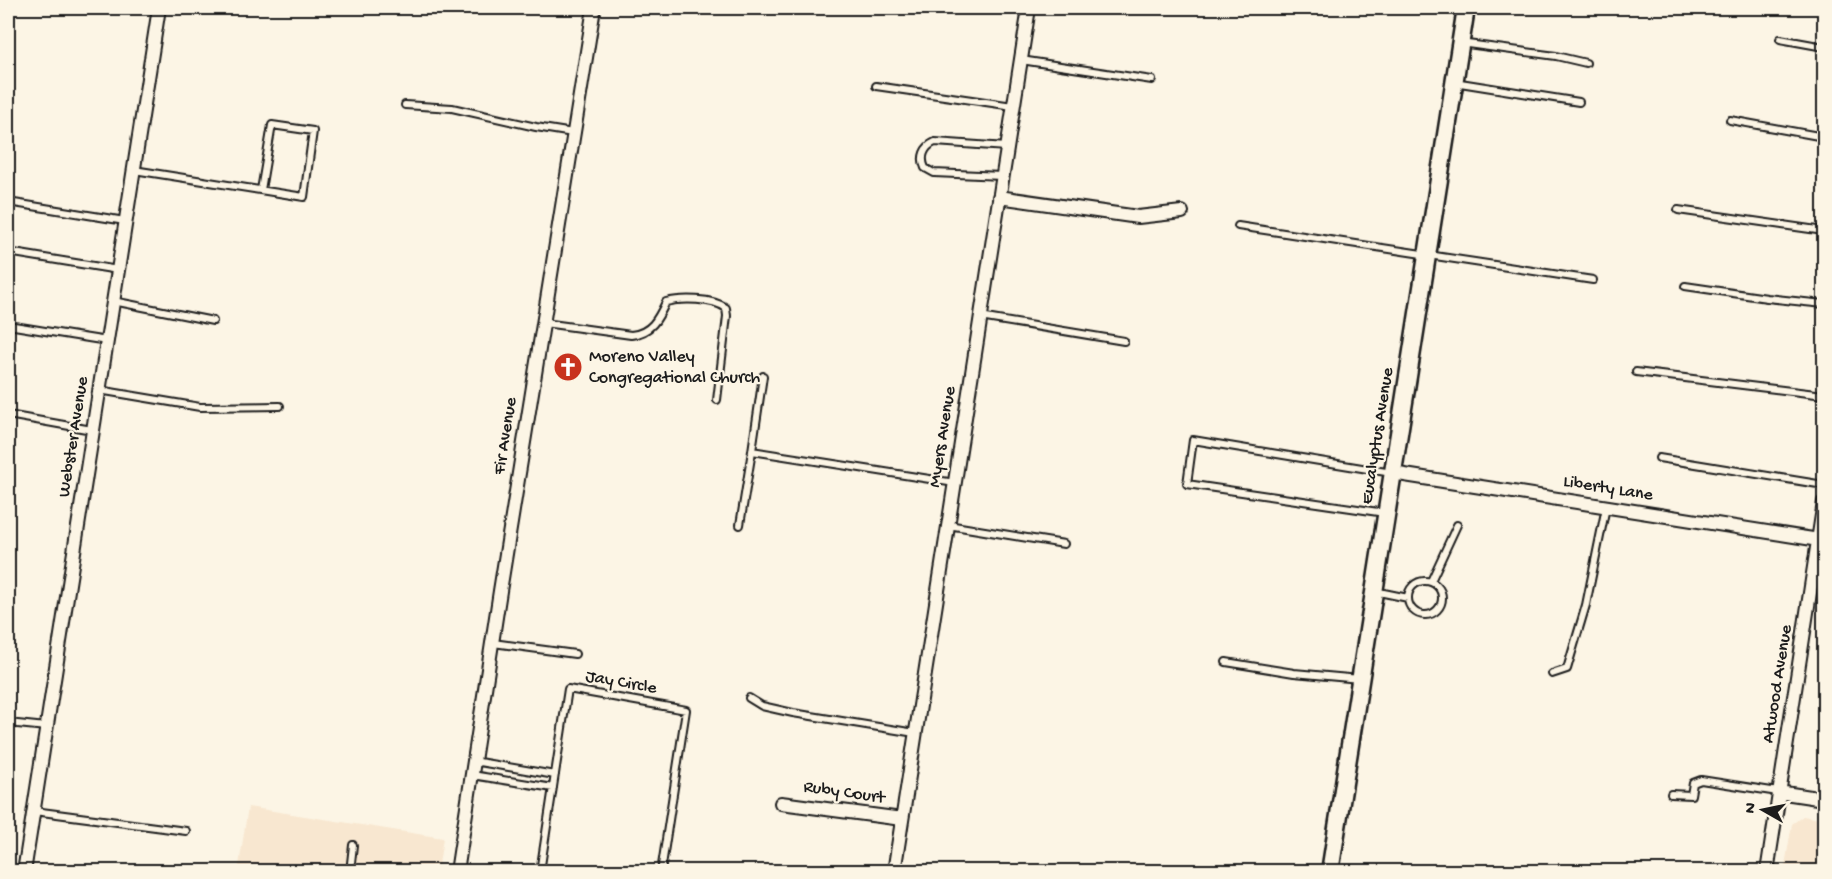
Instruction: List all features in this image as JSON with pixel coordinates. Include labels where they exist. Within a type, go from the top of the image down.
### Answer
[{"type":"street","name":"Webster Avenue","points":[[24,872],[159,8]]},
{"type":"street","name":"Fir Avenue","points":[[457,872],[594,8]]},
{"type":"street","name":"Myers Avenue","points":[[894,872],[1029,8]]},
{"type":"street","name":"Eucalyptus Avenue","points":[[1330,872],[1466,8]]},
{"type":"street","points":[[999,197],[1138,217],[1182,212]]},
{"type":"street","name":"Liberty Lane","points":[[1392,473],[1819,540]]},
{"type":"street","name":"Atwood Avenue","points":[[1767,872],[1824,502]]},
{"type":"street","points":[[1778,792],[1824,799]]},
{"type":"street","name":"Ruby Court","points":[[781,803],[902,819]]},
{"type":"lane","points":[[1780,39],[1824,47]]},
{"type":"lane","points":[[1460,43],[1556,56],[1586,63]]},
{"type":"lane","points":[[1020,60],[1152,80]]},
{"type":"lane","points":[[1454,82],[1579,102]]},
{"type":"lane","points":[[876,86],[1013,105]]},
{"type":"lane","points":[[405,105],[452,108],[574,133]]},
{"type":"lane","points":[[1730,120],[1824,137]]},
{"type":"lane","points":[[134,170],[304,197],[313,131],[272,125],[261,190]]},
{"type":"lane","points":[[1002,176],[934,173],[925,168],[922,157],[925,150],[935,142],[1007,147]]},
{"type":"lane","points":[[8,202],[126,221]]},
{"type":"lane","points":[[1678,210],[1824,231]]},
{"type":"lane","points":[[1238,225],[1593,280]]},
{"type":"lane","points":[[8,252],[118,270]]},
{"type":"lane","points":[[1685,286],[1824,304]]},
{"type":"lane","points":[[543,323],[631,336],[643,334],[658,320],[666,302],[675,299],[691,299],[722,304],[726,308],[727,316],[717,400]]},
{"type":"lane","points":[[113,302],[213,321]]},
{"type":"lane","points":[[980,317],[1124,341]]},
{"type":"lane","points":[[8,325],[107,341]]},
{"type":"lane","points":[[1636,372],[1824,395]]},
{"type":"lane","points":[[740,525],[763,376]]},
{"type":"lane","points":[[99,390],[200,406],[280,406]]},
{"type":"lane","points":[[8,415],[93,430]]},
{"type":"lane","points":[[1386,513],[1187,484],[1193,440],[1392,473]]},
{"type":"lane","points":[[752,451],[954,483]]},
{"type":"lane","points":[[1659,458],[1824,485]]},
{"type":"lane","points":[[1551,674],[1567,669],[1586,605],[1606,507]]},
{"type":"lane","points":[[948,525],[1064,544]]},
{"type":"lane","points":[[1431,581],[1456,525]]},
{"type":"lane","points":[[1420,581],[1431,581],[1440,588],[1441,605],[1433,613],[1422,615],[1416,613],[1408,598],[1412,588],[1420,581]]},
{"type":"lane","points":[[1374,591],[1408,598]]},
{"type":"lane","points":[[492,643],[574,654]]},
{"type":"lane","points":[[1226,662],[1294,673],[1360,679]]},
{"type":"lane","name":"Jay Circle","points":[[564,872],[540,870],[568,689],[686,710],[661,872]]},
{"type":"lane","points":[[749,698],[762,706],[793,713],[915,733]]},
{"type":"lane","points":[[8,723],[47,728]]},
{"type":"lane","points":[[473,761],[555,775]]},
{"type":"lane","points":[[471,775],[553,788]]},
{"type":"lane","points":[[1671,794],[1691,795],[1693,783],[1701,780],[1778,792]]},
{"type":"lane","points":[[34,811],[186,831]]},
{"type":"lane","points":[[350,872],[353,845]]},
{"type":"shaded area","points":[[248,807],[443,838],[438,871],[238,872]]},
{"type":"shaded area","points":[[1803,816],[1824,820],[1824,871],[1784,871],[1792,824]]},
{"type":"place","name":"Moreno Valley Congregational Church","points":[[568,367]]}]
